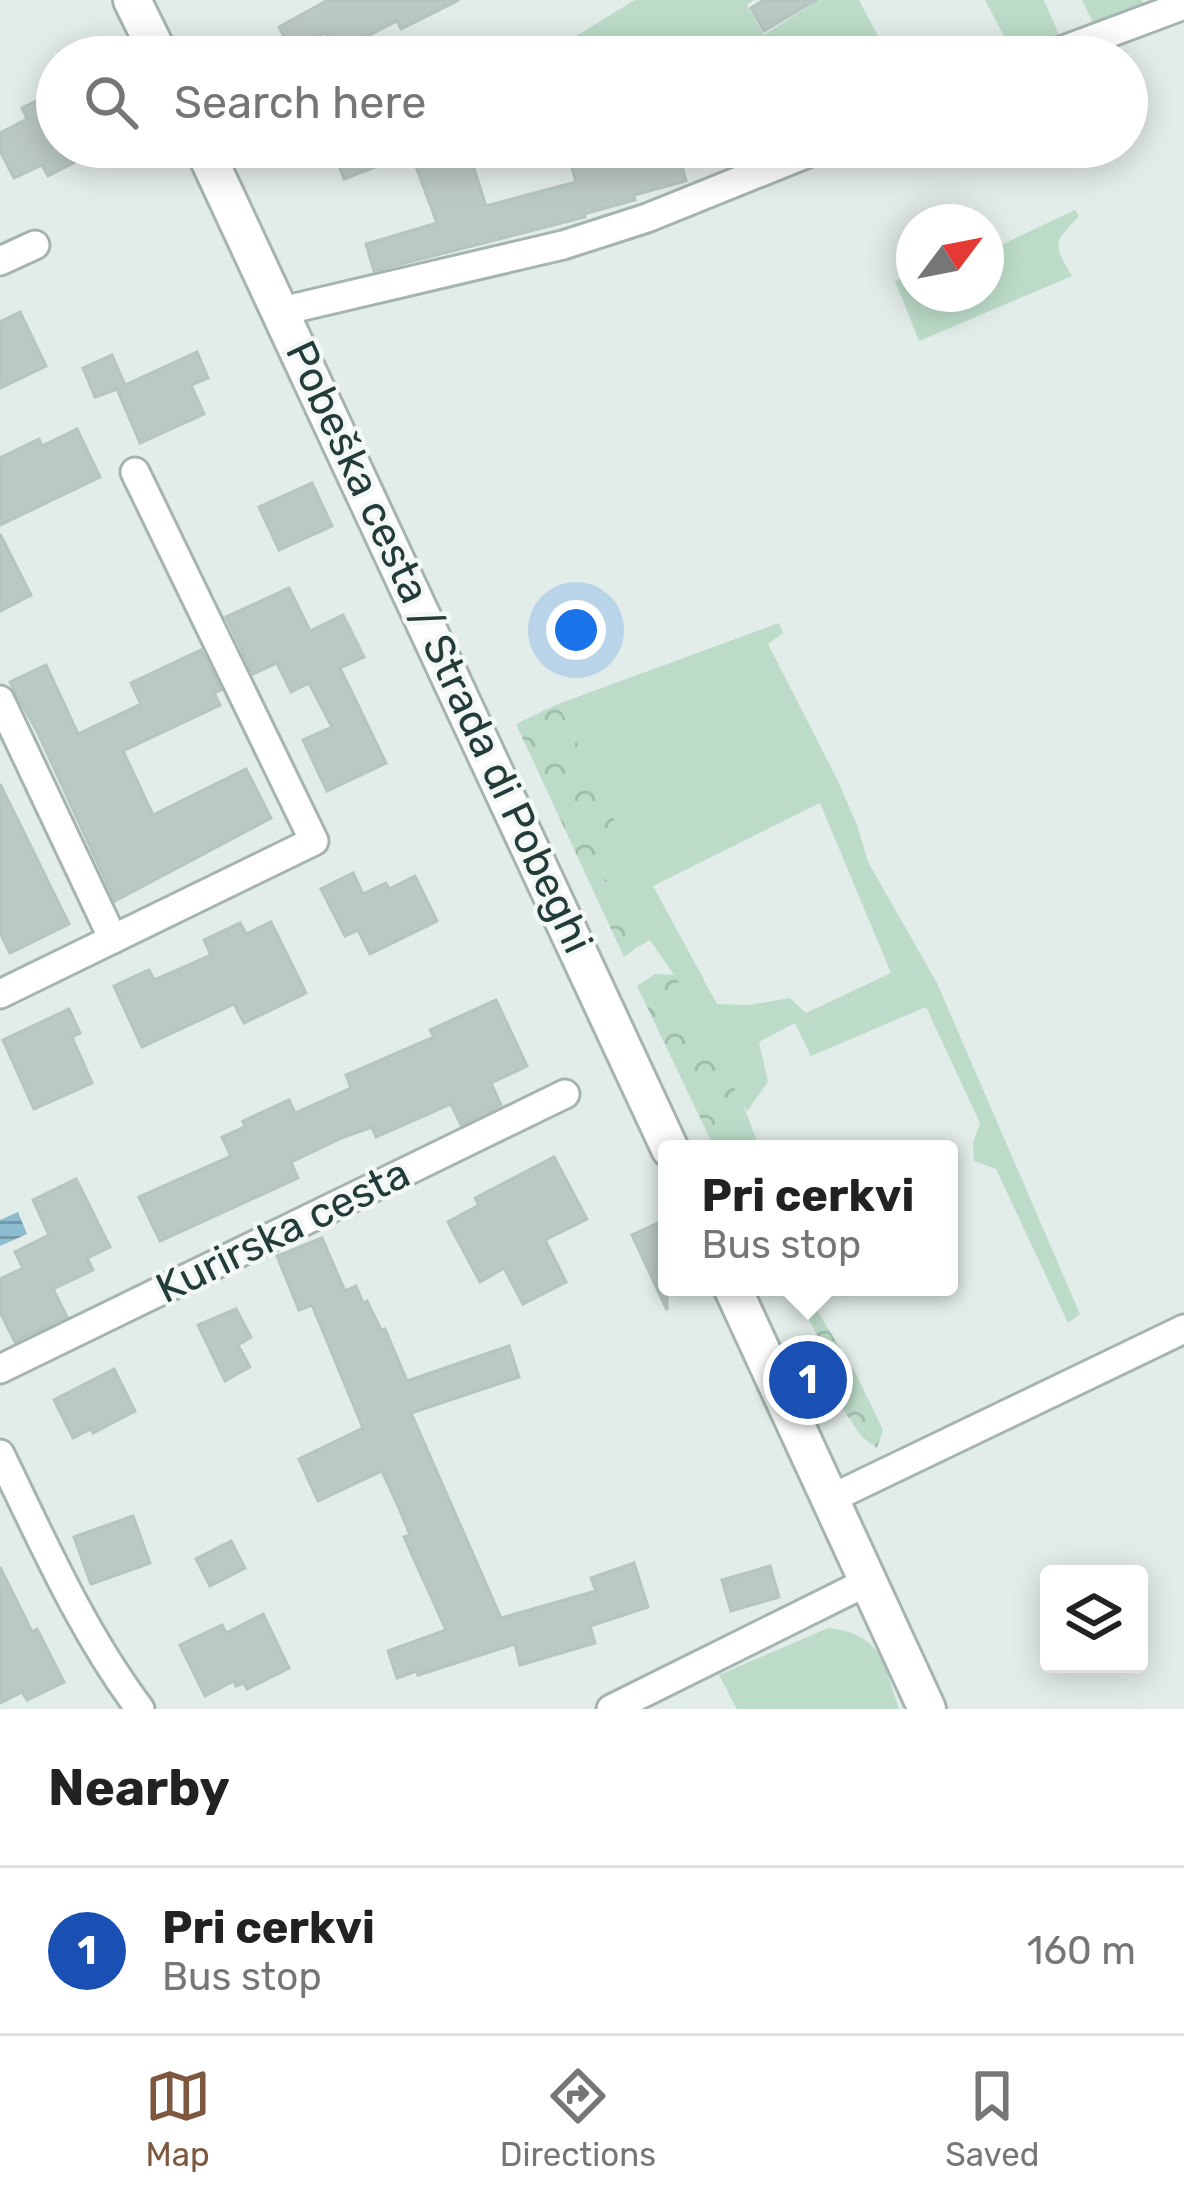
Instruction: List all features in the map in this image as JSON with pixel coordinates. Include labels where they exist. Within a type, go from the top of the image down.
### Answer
[{"type":"street","points":[[132,0],[150,36]]},
{"type":"street","points":[[1101,36],[1184,5]]},
{"type":"street","name":"Pobeška cesta / Strada di Pobeghi","points":[[213,168],[666,1140]]},
{"type":"street","points":[[282,311],[563,245],[647,218],[771,168]]},
{"type":"street","points":[[0,261],[34,245]]},
{"type":"street","points":[[0,994],[314,841],[136,472]]},
{"type":"street","points":[[0,700],[113,939]]},
{"type":"street","name":"Kurirska cesta","points":[[0,1369],[565,1094]]},
{"type":"street","points":[[737,1296],[927,1709]]},
{"type":"street","points":[[828,1500],[1184,1329]]},
{"type":"street","points":[[0,1454],[63,1583],[140,1709]]},
{"type":"street","points":[[611,1709],[867,1582]]},
{"type":"green space","points":[[635,0],[754,0],[747,5],[764,35],[811,5],[809,0],[859,0],[878,36],[576,36]]},
{"type":"green space","points":[[985,0],[1044,0],[1059,36],[1004,36]]},
{"type":"green space","points":[[1082,0],[1142,0],[1144,4],[1094,25]]},
{"type":"green space","points":[[1075,210],[1079,216],[1058,244],[1072,276],[1004,305],[1004,244]]},
{"type":"green space","points":[[907,312],[987,312],[919,341]]},
{"type":"green space","points":[[779,623],[783,633],[768,644],[837,779],[868,862],[937,983],[1080,1314],[1068,1323],[996,1169],[974,1161],[973,1143],[980,1123],[926,1007],[811,1056],[795,1023],[759,1042],[768,1082],[747,1111],[698,1030],[674,975],[650,940],[636,948],[599,865],[616,847],[619,829],[558,704]],"holes":[[[820,803],[891,973],[806,1013],[790,998],[717,1004],[653,886]]]},
{"type":"green space","points":[[558,704],[619,829],[616,847],[599,865],[631,929],[636,948],[624,957],[516,724]]},
{"type":"green space","points":[[655,974],[675,975],[698,1030],[741,1099],[757,1140],[711,1140],[637,986]]},
{"type":"green space","points":[[796,1296],[808,1296],[857,1376],[883,1430],[877,1448],[862,1437],[828,1388],[817,1335]]},
{"type":"green space","points":[[828,1628],[846,1631],[870,1644],[884,1665],[899,1709],[737,1709],[719,1675]]},
{"type":"water","points":[[18,1212],[27,1234],[0,1246],[0,1220]]},
{"type":"building","points":[[328,0],[459,0],[401,29],[397,21],[367,36],[284,36],[279,27]]},
{"type":"building","points":[[764,0],[816,0],[764,31],[751,8]]},
{"type":"building","points":[[36,101],[36,168],[14,178],[0,151],[0,133],[27,119],[22,108]]},
{"type":"building","points":[[340,168],[372,168],[344,179]]},
{"type":"building","points":[[417,168],[474,168],[486,206],[576,182],[572,168],[683,168],[686,181],[634,195],[635,200],[585,217],[374,271],[366,244],[437,223]]},
{"type":"building","points":[[20,312],[46,366],[0,388],[0,322]]},
{"type":"building","points":[[197,352],[208,378],[191,385],[204,414],[140,443],[117,389],[95,397],[83,368],[112,355],[125,385]]},
{"type":"building","points":[[77,429],[100,477],[0,525],[0,458],[39,439],[42,446]]},
{"type":"building","points":[[312,483],[332,526],[279,550],[259,507]]},
{"type":"building","points":[[0,534],[31,595],[0,611]]},
{"type":"building","points":[[289,588],[310,631],[343,615],[364,657],[340,668],[386,763],[327,791],[303,740],[332,727],[309,683],[291,692],[277,663],[253,674],[226,617]]},
{"type":"building","points":[[201,650],[221,690],[214,693],[220,705],[123,751],[153,815],[246,769],[271,818],[115,901],[10,682],[46,665],[78,734],[141,704],[131,683]]},
{"type":"building","points":[[0,784],[69,924],[10,953],[0,933]]},
{"type":"building","points":[[353,873],[363,894],[386,883],[389,889],[415,876],[437,921],[370,954],[358,930],[345,936],[321,889]]},
{"type":"building","points":[[271,922],[306,993],[244,1023],[234,1004],[142,1047],[114,986],[149,970],[154,980],[211,955],[204,940],[240,923],[246,934]]},
{"type":"building","points":[[496,1000],[527,1066],[491,1083],[501,1105],[461,1125],[451,1104],[376,1137],[372,1127],[344,1137],[291,1162],[298,1178],[160,1241],[139,1197],[231,1156],[222,1137],[245,1127],[243,1121],[289,1100],[295,1113],[351,1088],[346,1075],[434,1037],[430,1030]]},
{"type":"building","points":[[69,1009],[80,1033],[72,1037],[92,1083],[34,1109],[3,1040]]},
{"type":"building","points":[[554,1157],[587,1219],[545,1240],[566,1282],[523,1304],[504,1268],[480,1282],[448,1222],[479,1205],[475,1198]]},
{"type":"building","points":[[76,1179],[110,1247],[87,1258],[93,1270],[53,1289],[67,1317],[15,1342],[0,1312],[0,1279],[23,1268],[15,1252],[49,1235],[33,1200]]},
{"type":"building","points":[[658,1223],[658,1291],[632,1235]]},
{"type":"building","points":[[322,1238],[345,1291],[356,1286],[381,1330],[385,1329],[407,1381],[509,1346],[519,1377],[411,1413],[501,1618],[596,1591],[591,1578],[634,1563],[648,1607],[590,1626],[595,1643],[520,1665],[515,1644],[397,1678],[388,1651],[446,1630],[404,1537],[410,1535],[399,1508],[382,1471],[318,1501],[299,1459],[363,1428],[312,1305],[299,1310],[277,1256]]},
{"type":"building","points":[[236,1309],[251,1337],[238,1345],[250,1367],[225,1381],[198,1325]]},
{"type":"building","points":[[114,1369],[135,1411],[73,1438],[54,1400]]},
{"type":"building","points":[[133,1516],[150,1563],[91,1584],[74,1537]]},
{"type":"building","points":[[231,1541],[245,1568],[210,1586],[196,1559]]},
{"type":"building","points":[[770,1566],[779,1597],[731,1611],[722,1580]]},
{"type":"building","points":[[0,1567],[32,1632],[37,1629],[64,1682],[27,1700],[22,1692],[0,1703]]},
{"type":"building","points":[[263,1614],[289,1668],[247,1689],[234,1681],[205,1696],[180,1645],[222,1625],[226,1633]]},
{"type":"place","name":"Pri cerkvi","points":[[808,1380]]}]
